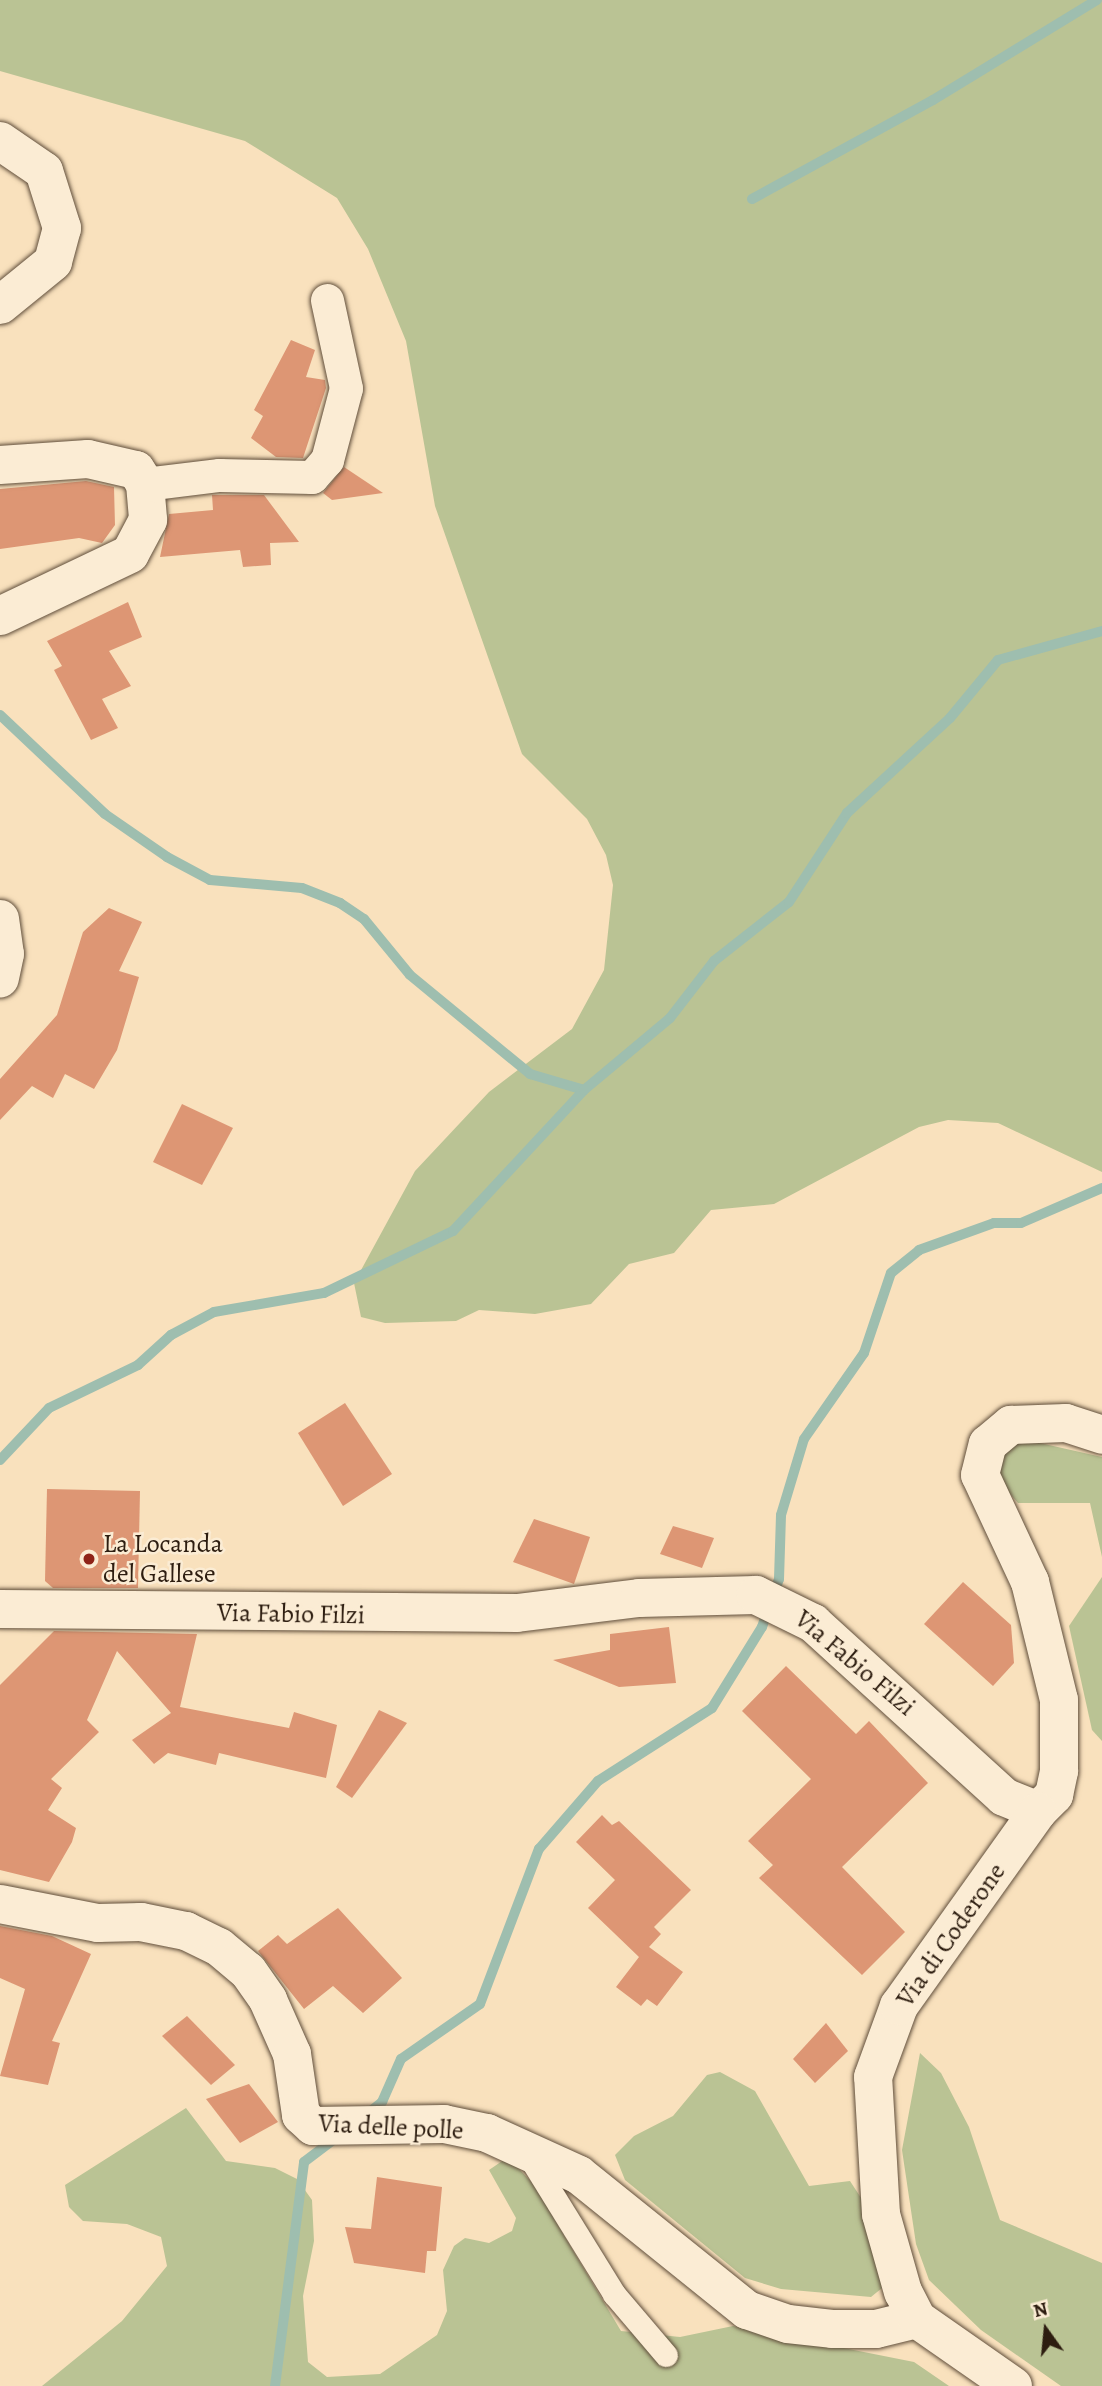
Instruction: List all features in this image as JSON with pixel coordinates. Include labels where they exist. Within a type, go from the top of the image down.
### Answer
[{"type":"street","points":[[0,141],[44,171],[62,228],[53,262],[0,305]]},
{"type":"street","points":[[145,484],[219,475],[312,477],[327,460],[346,388],[327,300]]},
{"type":"street","points":[[0,466],[111,460],[136,470],[145,484],[148,520],[130,554],[0,616]]},
{"type":"street","points":[[0,919],[5,954],[0,978]]},
{"type":"street","points":[[1038,1811],[1054,1795],[1059,1772],[1059,1700],[1030,1582],[980,1475],[988,1444],[1011,1425],[1066,1423],[1102,1435]]},
{"type":"street","name":"Via Fabio Filzi","points":[[0,1609],[517,1613],[639,1598],[756,1595],[813,1623],[1004,1797],[1038,1811]]},
{"type":"street","name":"Via di Coderone","points":[[917,2319],[893,2266],[881,2214],[873,2077],[899,2006],[1038,1811]]},
{"type":"street","name":"Via delle polle","points":[[0,1904],[98,1923],[141,1922],[186,1931],[219,1947],[248,1971],[283,2027],[308,2124],[444,2124],[523,2148]]},
{"type":"street","points":[[523,2148],[579,2175],[747,2309],[788,2324],[832,2329],[876,2329],[917,2319],[1013,2386]]},
{"type":"lane","points":[[523,2148],[614,2294],[666,2355]]},
{"type":"green space","points":[[0,0],[1102,0],[1102,1172],[998,1123],[948,1120],[919,1127],[774,1204],[711,1210],[674,1253],[629,1264],[591,1304],[535,1314],[479,1310],[456,1321],[385,1323],[361,1317],[354,1283],[415,1171],[489,1092],[572,1029],[604,970],[613,885],[606,855],[587,819],[522,754],[435,506],[406,341],[368,249],[337,198],[245,141],[0,71]]},
{"type":"green space","points":[[1031,1441],[1102,1457],[1102,1557],[1090,1503],[1018,1503],[996,1478],[993,1460],[1010,1444]]},
{"type":"green space","points":[[1102,1577],[1102,1741],[1092,1730],[1069,1626]]},
{"type":"green space","points":[[920,2053],[941,2073],[969,2127],[1000,2220],[1102,2263],[1102,2386],[1061,2386],[981,2330],[929,2280],[916,2244],[902,2150]]},
{"type":"green space","points":[[720,2072],[755,2091],[809,2186],[850,2181],[867,2207],[882,2288],[871,2297],[781,2289],[745,2278],[625,2180],[615,2155],[634,2136],[673,2116],[707,2075]]},
{"type":"green space","points":[[186,2108],[226,2161],[275,2168],[297,2179],[312,2200],[314,2241],[303,2296],[308,2362],[327,2377],[380,2374],[437,2335],[447,2311],[443,2270],[454,2246],[465,2238],[489,2243],[512,2231],[516,2218],[489,2170],[508,2157],[534,2185],[621,2331],[680,2337],[733,2326],[914,2362],[949,2386],[42,2386],[122,2321],[167,2266],[161,2237],[127,2224],[83,2221],[69,2207],[65,2185]]},
{"type":"building","points":[[291,340],[315,350],[306,377],[325,380],[326,388],[303,458],[276,457],[251,438],[263,416],[254,410]]},
{"type":"building","points":[[344,467],[383,493],[332,500],[323,493]]},
{"type":"building","points":[[86,481],[114,487],[115,525],[102,543],[79,538],[0,549],[0,489]]},
{"type":"building","points":[[212,495],[264,495],[299,542],[270,543],[271,565],[243,567],[240,550],[160,557],[169,514],[213,510]]},
{"type":"building","points":[[128,602],[142,637],[109,651],[131,686],[102,699],[118,728],[91,740],[54,670],[62,666],[47,641]]},
{"type":"building","points":[[109,908],[142,922],[119,971],[139,977],[117,1050],[94,1089],[65,1074],[53,1098],[32,1086],[0,1120],[0,1079],[57,1015],[83,932]]},
{"type":"building","points":[[182,1104],[233,1128],[202,1185],[153,1162]]},
{"type":"building","points":[[345,1403],[392,1474],[343,1506],[298,1433]]},
{"type":"building","points":[[47,1489],[140,1491],[138,1588],[53,1588],[45,1581]]},
{"type":"building","points":[[534,1519],[590,1537],[574,1584],[513,1562]]},
{"type":"building","points":[[673,1526],[714,1538],[702,1568],[660,1554]]},
{"type":"building","points":[[963,1582],[1011,1625],[1014,1663],[993,1686],[924,1624]]},
{"type":"building","points":[[669,1627],[676,1683],[619,1687],[553,1660],[610,1650],[610,1634]]},
{"type":"building","points":[[54,1631],[197,1634],[180,1707],[289,1728],[294,1712],[337,1725],[326,1778],[219,1753],[216,1765],[168,1753],[154,1764],[132,1740],[171,1713],[117,1651],[87,1720],[99,1732],[51,1779],[62,1788],[48,1810],[76,1828],[72,1842],[49,1882],[0,1870],[0,1685]]},
{"type":"building","points":[[786,1666],[856,1734],[869,1721],[928,1783],[842,1867],[905,1932],[862,1975],[759,1878],[773,1865],[748,1841],[811,1779],[742,1711]]},
{"type":"building","points":[[379,1710],[407,1723],[352,1798],[336,1787]]},
{"type":"building","points":[[602,1815],[612,1825],[619,1821],[691,1890],[654,1927],[661,1934],[649,1947],[683,1972],[657,2006],[647,1999],[641,2006],[616,1987],[639,1957],[588,1908],[615,1880],[576,1842]]},
{"type":"building","points":[[338,1908],[402,1978],[363,2013],[333,1986],[304,2009],[258,1951],[278,1935],[287,1944]]},
{"type":"building","points":[[0,1926],[52,1936],[91,1954],[52,2041],[60,2043],[48,2085],[0,2076],[25,1989],[0,1978]]},
{"type":"building","points":[[187,2016],[235,2065],[211,2085],[162,2036]]},
{"type":"building","points":[[826,2023],[848,2051],[815,2083],[793,2059]]},
{"type":"building","points":[[249,2084],[278,2122],[240,2143],[206,2099]]},
{"type":"building","points":[[377,2177],[442,2187],[436,2251],[427,2251],[425,2273],[354,2263],[345,2227],[371,2229]]},
{"type":"waterway","points":[[752,199],[933,100],[1097,0]]},
{"type":"waterway","points":[[0,1460],[49,1408],[138,1365],[171,1335],[214,1312],[324,1293],[453,1231],[584,1090],[670,1018],[714,961],[789,902],[847,813],[950,718],[998,660],[1102,631]]},
{"type":"waterway","points":[[0,715],[105,814],[167,857],[210,880],[302,888],[340,903],[364,919],[410,975],[530,1074],[584,1090]]},
{"type":"waterway","points":[[366,2115],[382,2102],[401,2059],[480,2004],[539,1849],[598,1781],[712,1708],[762,1627],[779,1579],[781,1515],[804,1439],[864,1353],[891,1273],[919,1250],[994,1223],[1021,1223],[1102,1188]]},
{"type":"waterway","points":[[275,2386],[304,2162],[337,2137]]},
{"type":"place","name":"La Locanda del Gallese","points":[[89,1559]]}]
